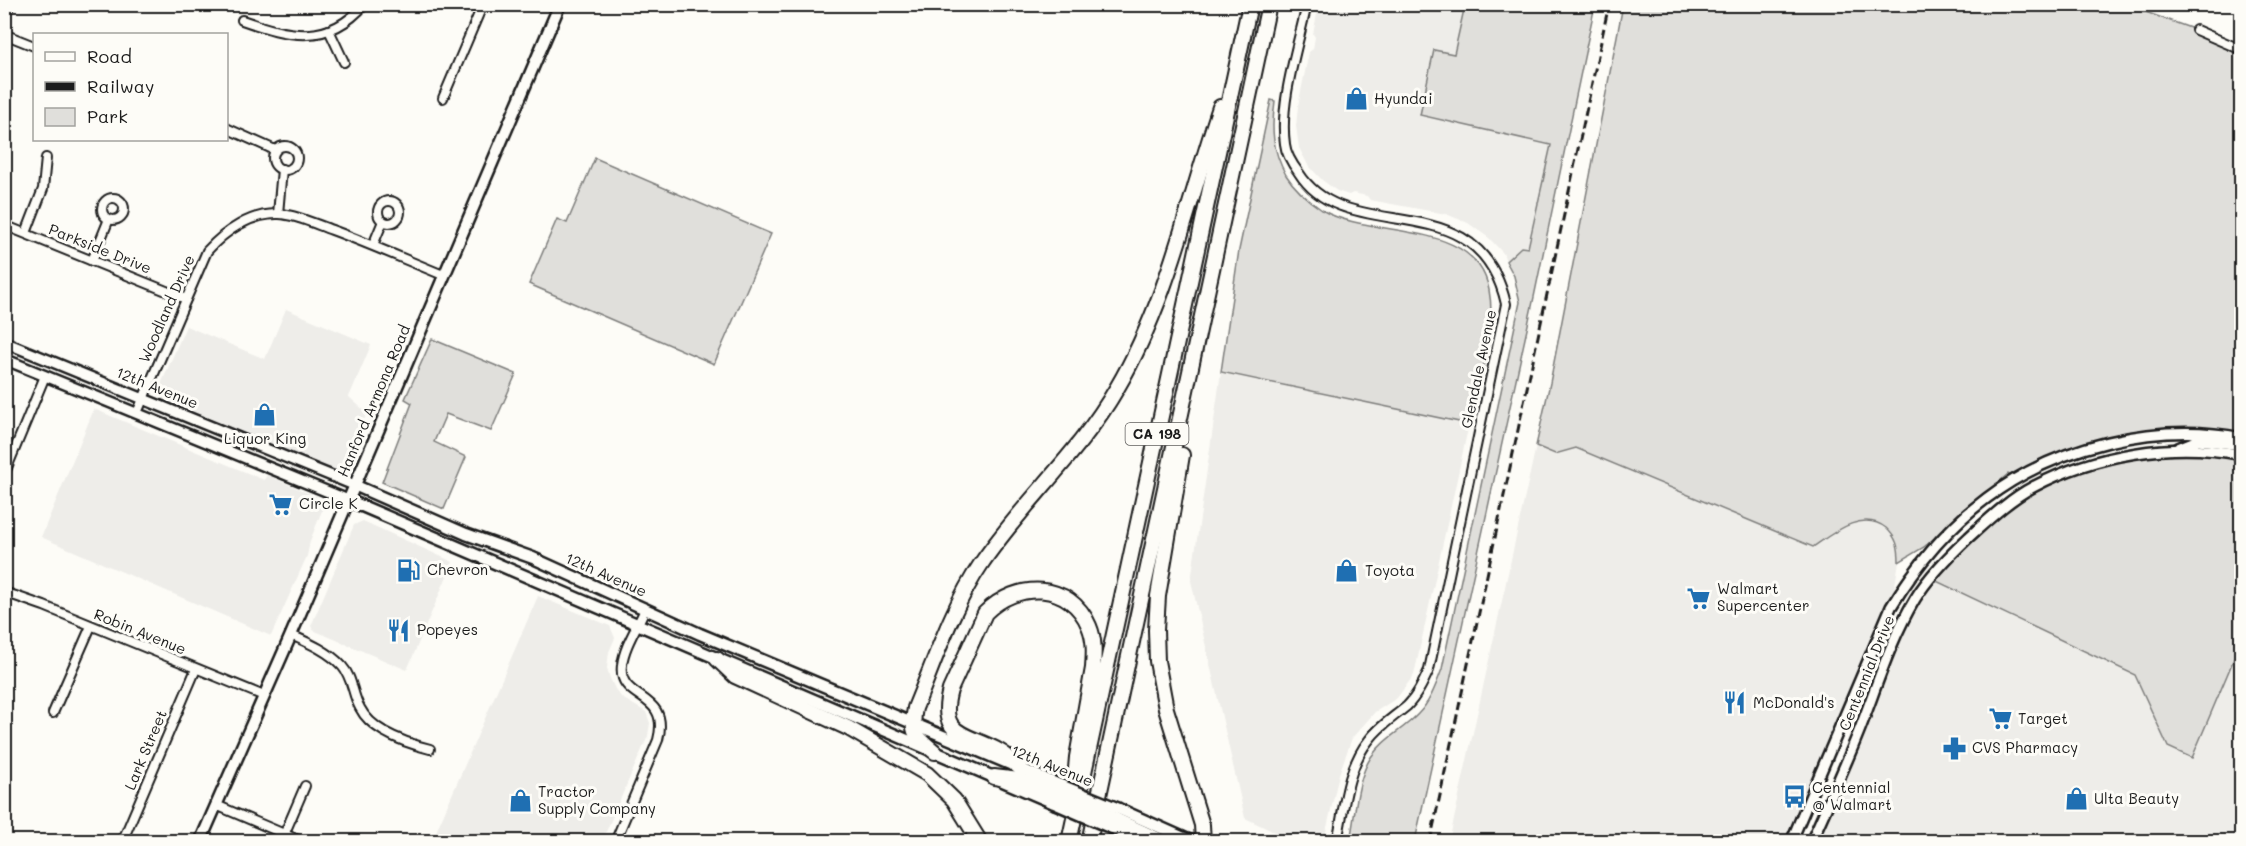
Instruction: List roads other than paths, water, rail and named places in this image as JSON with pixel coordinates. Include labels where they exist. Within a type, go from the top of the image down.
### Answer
[{"type":"highway","name":"CA 198","points":[[1069,842],[1250,4]]},
{"type":"highway","name":"CA 198","points":[[1089,842],[1269,4]]},
{"type":"highway","points":[[935,752],[913,732],[912,723],[916,705],[961,601],[981,564],[1080,443],[1117,389],[1146,334],[1174,256],[1242,43]]},
{"type":"highway","points":[[1203,842],[1202,825],[1161,687],[1156,630],[1158,596],[1208,293]]},
{"type":"highway","points":[[1021,769],[1000,751],[969,738],[951,727],[946,712],[947,702],[950,690],[986,613],[994,604],[1011,594],[1039,590],[1056,594],[1078,609],[1089,625],[1094,644],[1091,682],[1077,757],[1072,826]]},
{"type":"highway","points":[[717,659],[735,676],[848,728],[927,774],[954,801],[980,842]]},
{"type":"highway","points":[[994,777],[1019,780],[1057,794],[1163,842]]},
{"type":"main road","name":"Hanford Armona Road","points":[[200,842],[560,4]]},
{"type":"main road","name":"12th Avenue","points":[[354,485],[466,534],[533,558],[645,609],[1021,769],[1057,794]]},
{"type":"main road","name":"12th Avenue","points":[[348,500],[994,777]]},
{"type":"main road","points":[[1116,819],[1143,842]]},
{"type":"main road","points":[[1116,819],[1193,842]]},
{"type":"street","points":[[4,17],[10,4]]},
{"type":"street","points":[[242,20],[287,34],[308,35],[329,30],[343,23],[365,4]]},
{"type":"street","points":[[443,98],[483,4]]},
{"type":"street","name":"Glendale Avenue","points":[[1307,4],[1285,108],[1284,132],[1285,148],[1302,178],[1317,192],[1344,208],[1435,226],[1462,237],[1476,247],[1497,277],[1506,304],[1429,670],[1409,704],[1377,730],[1363,747],[1354,767],[1337,842]]},
{"type":"street","points":[[329,30],[344,62]]},
{"type":"street","points":[[2196,30],[2241,50]]},
{"type":"street","points":[[4,34],[33,46]]},
{"type":"street","points":[[228,129],[275,150],[286,146],[295,152],[296,160],[293,166],[282,169]]},
{"type":"street","points":[[275,150],[274,162],[282,169]]},
{"type":"street","points":[[26,233],[43,189],[46,158]]},
{"type":"street","points":[[278,214],[282,169]]},
{"type":"street","name":"Woodland Drive","points":[[137,413],[207,251],[227,231],[242,223],[278,214],[300,218],[373,244],[443,275]]},
{"type":"street","points":[[92,261],[109,219]]},
{"type":"street","points":[[373,244],[383,221]]},
{"type":"street","name":"Parkside Drive","points":[[4,225],[186,299]]},
{"type":"street","name":"12th Avenue","points":[[4,342],[354,485]]},
{"type":"street","name":"12th Avenue","points":[[4,359],[348,500]]},
{"type":"street","points":[[4,476],[45,376]]},
{"type":"street","name":"Centennial Drive","points":[[1791,842],[1891,607],[1938,543],[1970,512],[2014,480],[2073,453],[2094,447],[2169,434],[2241,438]]},
{"type":"street","points":[[2170,451],[2198,440],[2241,445]]},
{"type":"street","name":"Centennial Drive","points":[[1811,842],[1850,754],[1898,631],[1916,598],[1956,549],[1992,516],[2032,487],[2076,468],[2100,461],[2130,454],[2170,451],[2241,455]]},
{"type":"street","name":"Robin Avenue","points":[[4,592],[44,606],[264,696]]},
{"type":"street","points":[[615,842],[662,727],[660,715],[653,705],[633,692],[625,683],[622,673],[622,663],[645,609]]},
{"type":"street","points":[[53,713],[91,626]]},
{"type":"street","points":[[291,634],[320,649],[343,667],[350,676],[359,708],[372,723],[414,745],[430,749]]},
{"type":"street","name":"Lark Street","points":[[122,842],[196,669]]},
{"type":"street","points":[[282,838],[305,786]]},
{"type":"street","points":[[216,805],[282,838],[303,842]]},
{"type":"railway","points":[[1430,842],[1609,4]]},
{"type":"place","name":"Hyundai","points":[[1356,99]]},
{"type":"place","name":"Liquor King","points":[[265,415]]},
{"type":"place","name":"Circle K","points":[[281,504]]},
{"type":"place","name":"Chevron","points":[[409,570]]},
{"type":"place","name":"Toyota","points":[[1347,571]]},
{"type":"place","name":"Walmart Supercenter","points":[[1699,598]]},
{"type":"place","name":"Popeyes","points":[[399,630]]},
{"type":"place","name":"McDonald's","points":[[1735,703]]},
{"type":"place","name":"Target","points":[[2000,719]]},
{"type":"place","name":"CVS Pharmacy","points":[[1954,748]]},
{"type":"place","name":"Centennial @ Walmart","points":[[1794,797]]},
{"type":"place","name":"Ulta Beauty","points":[[2076,799]]},
{"type":"place","name":"Tractor Supply Company","points":[[520,801]]}]
